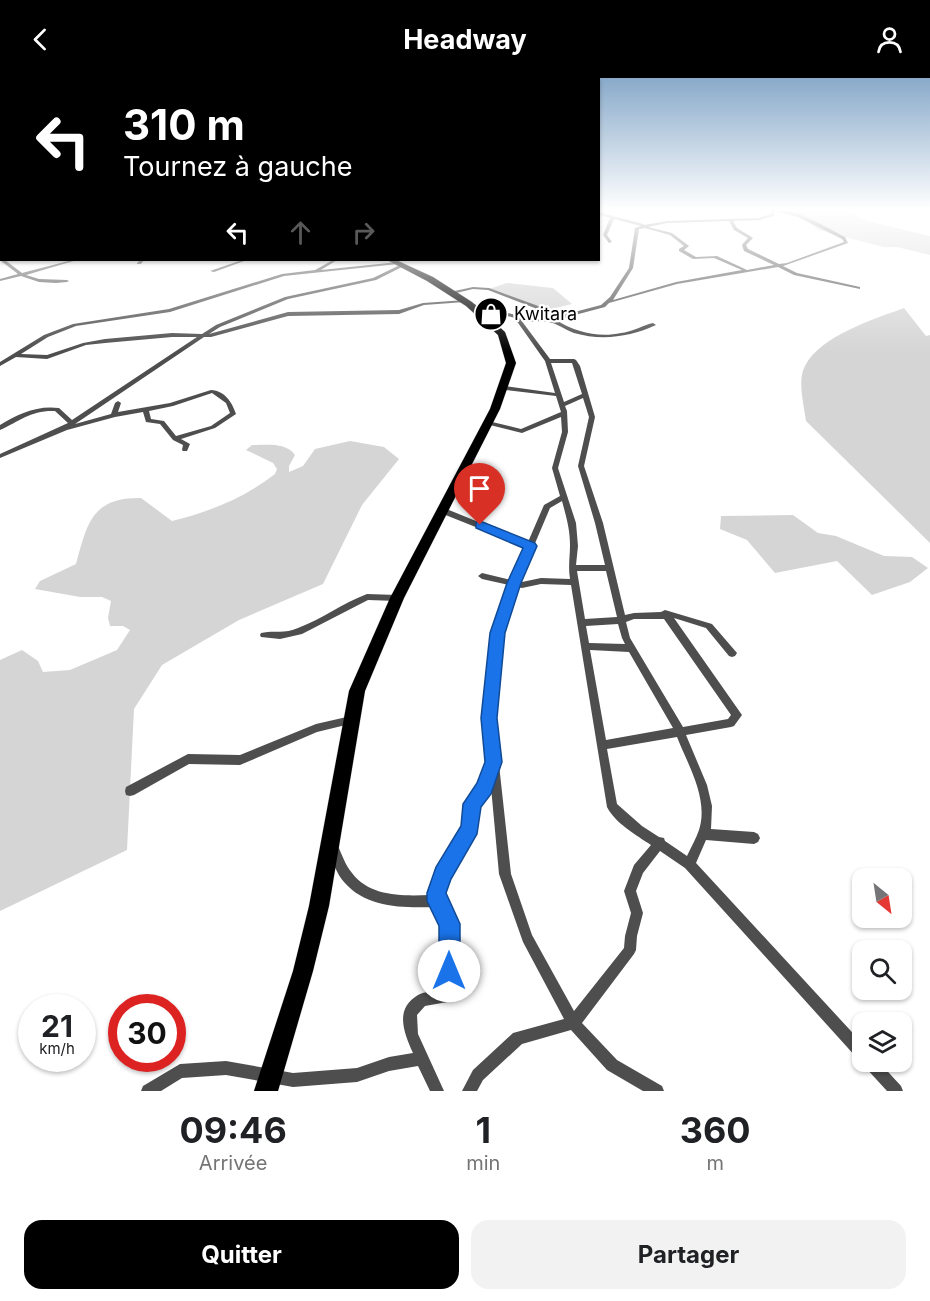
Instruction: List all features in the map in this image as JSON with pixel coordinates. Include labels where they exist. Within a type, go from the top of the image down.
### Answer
[{"type":"highway","points":[[266,1091],[273,1076],[319,906],[351,720],[364,671],[397,598],[505,388],[511,363],[508,347],[502,334],[462,299],[395,261]]},
{"type":"street","points":[[609,302],[631,268],[632,257]]},
{"type":"street","points":[[694,257],[710,257]]},
{"type":"street","points":[[717,257],[744,270]]},
{"type":"street","points":[[761,257],[796,274],[858,288]]},
{"type":"street","points":[[15,355],[46,357],[86,344],[105,341],[172,335],[199,337],[244,328],[288,314],[399,312],[423,304],[462,299],[519,320],[552,320],[676,284],[744,270],[778,266],[802,257]]},
{"type":"street","points":[[5,261],[19,274],[39,281],[67,281]]},
{"type":"street","points":[[0,280],[71,261]]},
{"type":"street","points":[[212,271],[242,261]]},
{"type":"street","points":[[320,261],[325,266]]},
{"type":"street","points":[[316,271],[333,261]]},
{"type":"street","points":[[0,364],[63,328],[170,310],[272,277],[395,261]]},
{"type":"street","points":[[0,456],[72,424],[199,337],[278,300],[325,288],[371,280],[395,261]]},
{"type":"street","points":[[462,299],[473,288],[489,289],[563,317]]},
{"type":"street","points":[[519,320],[548,361],[562,404],[565,432],[555,468],[562,498],[572,524],[574,546],[572,568],[612,807],[624,820],[660,842],[689,864],[852,1042]]},
{"type":"street","points":[[552,320],[577,332],[609,336],[620,336],[653,325]]},
{"type":"street","points":[[548,361],[574,361],[592,417],[581,466],[592,494],[621,620],[630,648],[679,730],[702,785],[707,806],[704,834],[689,864]]},
{"type":"street","points":[[505,388],[562,404]]},
{"type":"street","points":[[65,428],[114,415],[146,410],[213,391],[229,402],[232,414],[224,421],[175,439]]},
{"type":"street","points":[[488,423],[522,431],[562,404],[586,395]]},
{"type":"street","points":[[114,415],[118,403]]},
{"type":"street","points":[[0,428],[25,413],[43,408],[57,409],[72,424]]},
{"type":"street","points":[[146,410],[148,421],[162,422],[175,439],[187,444],[185,450]]},
{"type":"street","points":[[562,498],[547,507],[514,583],[498,633],[490,688],[489,718],[505,873],[510,893],[542,969],[573,1023],[612,1065],[657,1091]]},
{"type":"street","points":[[441,510],[530,546]]},
{"type":"street","points":[[572,568],[610,568]]},
{"type":"street","points":[[482,576],[522,585],[541,581],[574,582]]},
{"type":"street","points":[[264,635],[280,636],[299,632],[367,597],[397,598]]},
{"type":"street","points":[[582,623],[665,614],[709,626],[732,653]]},
{"type":"street","points":[[602,745],[679,730],[731,723],[736,715],[665,614]]},
{"type":"street","points":[[586,646],[630,648]]},
{"type":"street","points":[[130,790],[188,759],[240,760],[315,728],[351,720]]},
{"type":"street","points":[[437,1091],[411,1034],[410,1012],[422,1000],[448,996],[449,924],[437,901],[443,874],[470,828],[472,804],[484,788],[494,762]]},
{"type":"street","points":[[704,834],[754,838]]},
{"type":"street","points":[[329,841],[351,881],[369,893],[396,902],[437,901]]},
{"type":"street","points":[[469,1091],[478,1075],[518,1038],[573,1023],[630,951],[637,913],[630,891],[638,869],[660,842]]},
{"type":"street","points":[[148,1091],[180,1071],[226,1068],[293,1080],[357,1075],[389,1064],[422,1059]]},
{"type":"street","points":[[879,1072],[896,1091]]},
{"type":"shaded area","points":[[507,283],[553,288],[572,304],[547,310],[489,289]]},
{"type":"shaded area","points":[[904,308],[926,336],[930,335],[930,543],[806,421],[802,393],[803,372],[812,355],[835,337]]},
{"type":"shaded area","points":[[350,441],[384,447],[399,459],[362,505],[323,584],[239,620],[162,665],[134,709],[127,850],[0,911],[0,660],[22,650],[38,661],[43,672],[70,670],[117,650],[130,630],[123,626],[110,626],[108,618],[111,601],[102,597],[80,597],[35,589],[40,581],[76,564],[88,526],[101,508],[111,502],[141,498],[172,521],[226,503],[275,474],[277,469],[273,463],[246,450],[252,445],[275,445],[287,448],[295,455],[289,466],[289,472],[303,466],[315,449]]},
{"type":"shaded area","points":[[793,515],[818,533],[836,536],[884,556],[912,557],[928,568],[910,582],[872,595],[837,561],[775,573],[747,540],[720,529],[721,516]]},
{"type":"place","name":"Kwitara","points":[[491,314]]},
{"type":"route","points":[[449,971],[449,924],[437,901],[436,893],[443,874],[470,828],[472,804],[484,788],[494,762],[489,718],[490,688],[498,633],[514,583],[530,546],[480,525]]}]
